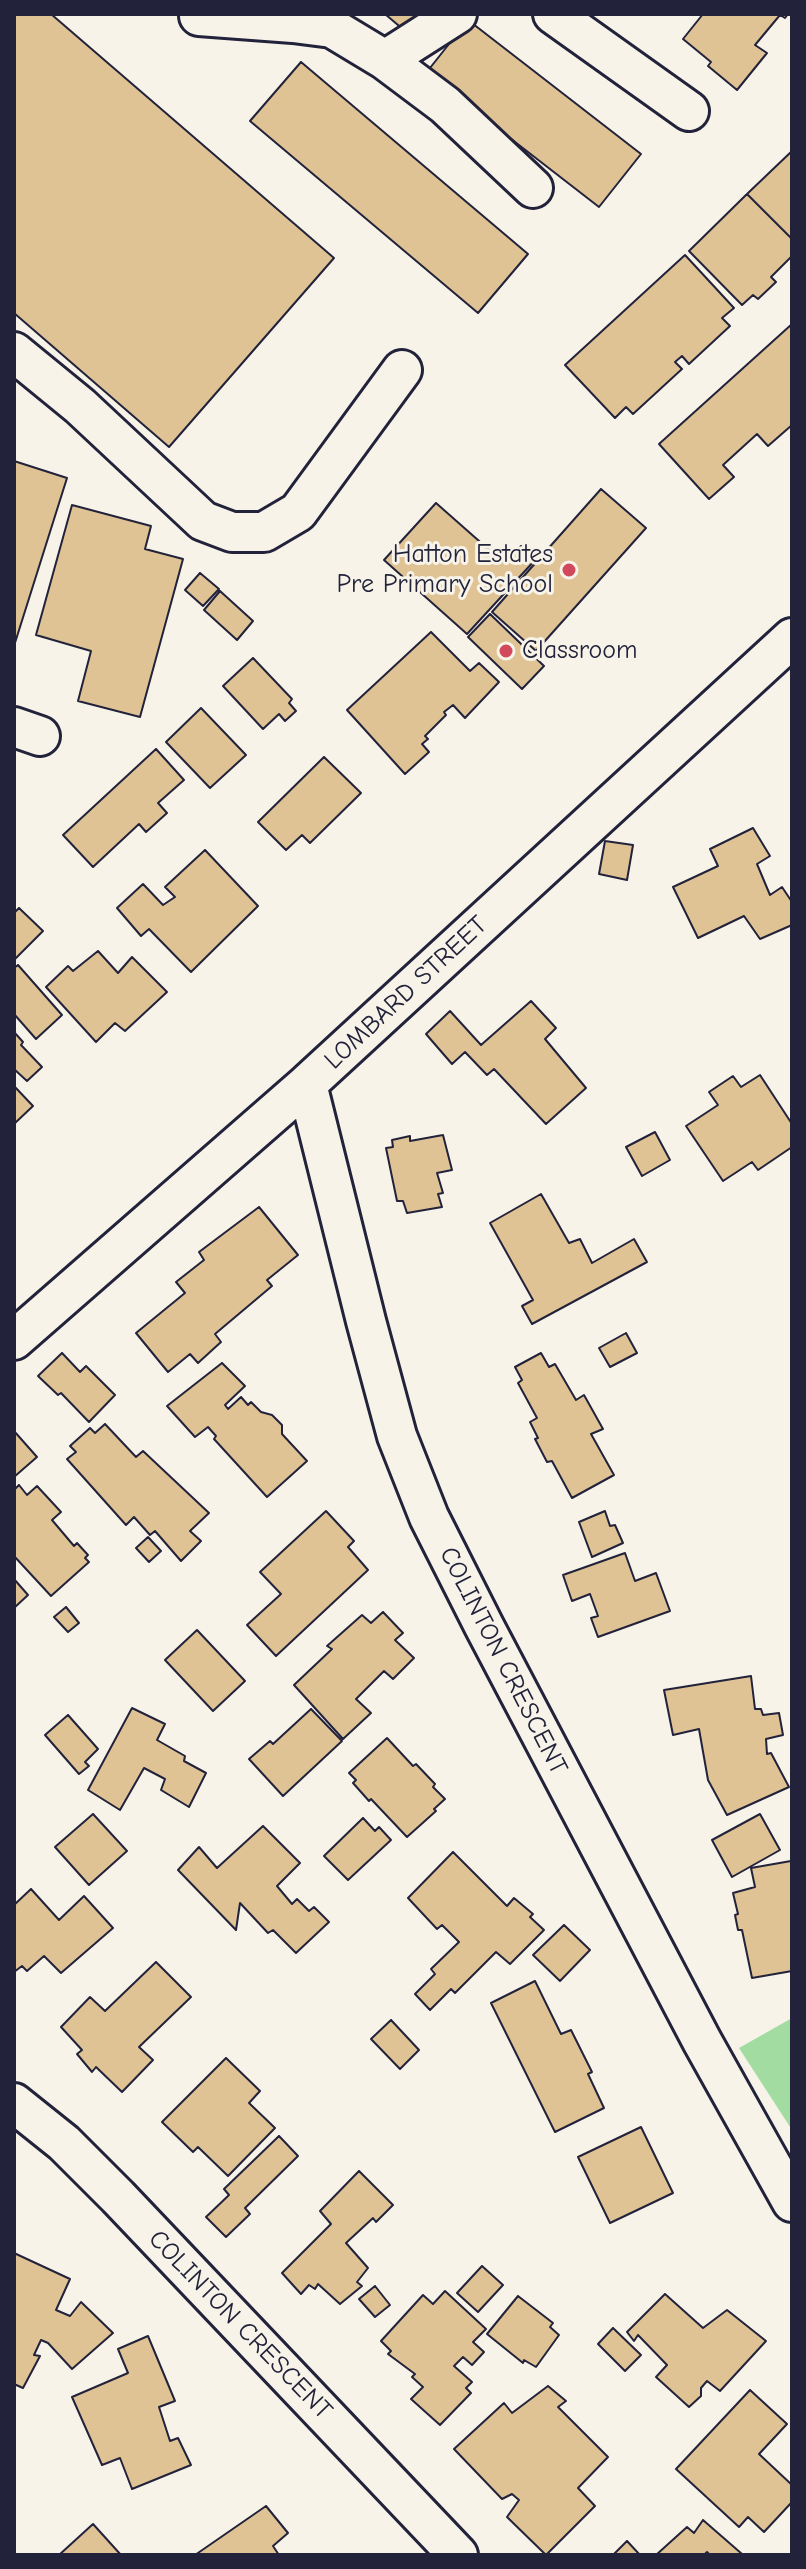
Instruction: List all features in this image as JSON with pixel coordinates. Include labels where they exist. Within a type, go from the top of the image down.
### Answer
[{"type":"street","points":[[385,60],[457,14]]},
{"type":"street","points":[[553,14],[689,111]]},
{"type":"street","points":[[198,15],[332,28],[385,60],[445,105],[533,188]]},
{"type":"street","points":[[14,352],[80,406],[203,521],[232,532],[264,532],[298,512],[402,370]]},
{"type":"street","name":"LOMBARD STREET","points":[[14,1340],[307,1084],[792,638]]},
{"type":"street","name":"COLINTON CRESCENT","points":[[307,1084],[397,1436],[429,1517],[702,2041],[792,2202]]},
{"type":"street","name":"COLINTON CRESCENT","points":[[14,2103],[64,2143],[118,2197],[458,2555]]},
{"type":"green space","points":[[792,2018],[792,2130],[739,2048]]},
{"type":"building","points":[[14,14],[51,14],[334,258],[169,447],[14,313]]},
{"type":"building","points":[[385,14],[430,14],[405,31]]},
{"type":"building","points":[[703,14],[788,14],[785,18],[780,15],[755,45],[767,53],[737,90],[708,66],[711,62],[683,39]]},
{"type":"building","points":[[468,20],[641,154],[599,207],[426,73]]},
{"type":"building","points":[[301,62],[528,254],[478,313],[250,121]]},
{"type":"building","points":[[792,151],[792,239],[747,194]]},
{"type":"building","points":[[747,194],[792,239],[792,256],[771,277],[776,282],[758,299],[753,295],[742,305],[689,251]]},
{"type":"building","points":[[685,255],[734,308],[722,318],[730,326],[689,364],[682,356],[675,362],[682,369],[633,414],[626,407],[615,418],[565,365]]},
{"type":"building","points":[[792,324],[792,425],[768,446],[757,434],[723,465],[734,477],[709,499],[659,444]]},
{"type":"building","points":[[14,461],[67,478],[14,646]]},
{"type":"building","name":"Hatton Estates Pre Primary School","points":[[601,489],[646,528],[536,651],[492,612]]},
{"type":"building","points":[[436,503],[504,563],[521,546],[536,559],[467,634],[384,560]]},
{"type":"building","points":[[72,505],[151,526],[145,549],[183,559],[140,717],[78,701],[91,651],[36,635]]},
{"type":"building","points":[[200,573],[219,589],[203,606],[185,590]]},
{"type":"building","points":[[220,591],[253,621],[237,640],[204,610]]},
{"type":"building","name":"Classroom","points":[[490,614],[544,666],[522,689],[468,637]]},
{"type":"building","points":[[431,632],[470,671],[479,663],[499,682],[465,718],[453,705],[444,712],[446,715],[425,736],[428,739],[422,744],[429,752],[405,774],[347,710]]},
{"type":"building","points":[[253,658],[292,699],[289,703],[296,711],[285,721],[279,714],[263,729],[223,686]]},
{"type":"building","points":[[201,708],[246,755],[210,788],[166,742]]},
{"type":"building","points":[[156,749],[184,780],[158,803],[167,813],[146,832],[139,824],[93,867],[63,835]]},
{"type":"building","points":[[324,757],[361,793],[310,843],[302,835],[286,850],[258,822]]},
{"type":"building","points":[[753,828],[770,856],[757,864],[770,895],[782,887],[792,902],[792,925],[760,939],[744,916],[698,938],[673,887],[718,866],[710,849]]},
{"type":"building","points":[[605,841],[633,845],[627,880],[599,874]]},
{"type":"building","points":[[205,850],[258,906],[191,972],[149,929],[141,936],[117,908],[143,884],[163,905],[175,897],[165,887]]},
{"type":"building","points":[[19,908],[43,931],[14,960],[14,913]]},
{"type":"building","points":[[98,951],[118,973],[132,957],[167,992],[125,1031],[115,1023],[96,1042],[46,987],[68,966],[73,971]]},
{"type":"building","points":[[18,965],[62,1015],[36,1039],[14,1014],[14,968]]},
{"type":"building","points":[[531,1001],[556,1028],[545,1039],[586,1088],[546,1124],[494,1069],[487,1075],[465,1052],[452,1064],[426,1034],[450,1011],[481,1045]]},
{"type":"building","points":[[14,1032],[23,1042],[21,1045],[42,1067],[27,1081],[14,1069]]},
{"type":"building","points":[[760,1075],[792,1124],[792,1147],[758,1170],[752,1162],[723,1181],[686,1126],[718,1105],[709,1092],[733,1076],[741,1087]]},
{"type":"building","points":[[14,1086],[33,1106],[14,1124]]},
{"type":"building","points":[[655,1132],[670,1160],[642,1176],[626,1147]]},
{"type":"building","points":[[443,1135],[452,1170],[437,1173],[443,1193],[438,1194],[442,1207],[407,1213],[403,1201],[397,1201],[386,1148],[393,1147],[392,1140],[410,1136],[410,1141]]},
{"type":"building","points":[[541,1194],[569,1243],[580,1239],[592,1263],[634,1239],[647,1262],[532,1324],[522,1306],[533,1300],[490,1223]]},
{"type":"building","points":[[259,1207],[298,1255],[267,1280],[272,1286],[215,1334],[221,1342],[198,1363],[190,1354],[168,1372],[136,1333],[185,1293],[176,1282],[204,1260],[199,1252]]},
{"type":"building","points":[[626,1333],[637,1353],[610,1367],[599,1348]]},
{"type":"building","points":[[62,1353],[80,1372],[86,1366],[115,1395],[89,1422],[61,1393],[58,1395],[38,1376]]},
{"type":"building","points":[[541,1353],[549,1367],[555,1364],[576,1400],[584,1395],[603,1429],[591,1434],[614,1475],[572,1498],[552,1461],[547,1462],[535,1439],[538,1438],[530,1422],[537,1418],[518,1383],[522,1380],[515,1367]]},
{"type":"building","points":[[222,1363],[245,1386],[225,1405],[228,1409],[241,1397],[248,1405],[251,1402],[261,1412],[272,1415],[282,1425],[282,1434],[307,1461],[267,1497],[214,1439],[216,1436],[208,1427],[195,1437],[167,1406]]},
{"type":"building","points":[[105,1424],[136,1457],[143,1451],[209,1513],[190,1531],[201,1541],[181,1561],[155,1531],[150,1535],[134,1517],[126,1525],[67,1459],[76,1452],[70,1446],[90,1428],[95,1433]]},
{"type":"building","points":[[14,1431],[37,1457],[14,1477]]},
{"type":"building","points":[[19,1485],[27,1495],[37,1486],[61,1512],[52,1520],[74,1546],[77,1543],[88,1555],[85,1558],[89,1562],[51,1596],[14,1556],[14,1490]]},
{"type":"building","points":[[326,1511],[354,1541],[348,1547],[368,1570],[276,1656],[247,1625],[281,1594],[260,1572]]},
{"type":"building","points":[[605,1511],[610,1526],[615,1525],[623,1543],[592,1557],[579,1522]]},
{"type":"building","points":[[148,1537],[161,1551],[149,1562],[136,1548]]},
{"type":"building","points":[[625,1553],[635,1581],[656,1573],[670,1611],[598,1637],[591,1618],[598,1616],[590,1594],[572,1601],[563,1575]]},
{"type":"building","points":[[14,1579],[28,1595],[14,1608]]},
{"type":"building","points":[[66,1607],[79,1623],[68,1632],[54,1617]]},
{"type":"building","points":[[383,1612],[403,1633],[395,1640],[414,1658],[393,1679],[384,1671],[356,1699],[371,1713],[343,1739],[294,1685],[332,1649],[327,1646],[362,1615],[371,1623]]},
{"type":"building","points":[[197,1630],[245,1681],[213,1711],[165,1660]]},
{"type":"building","points":[[751,1676],[755,1709],[761,1709],[763,1715],[779,1713],[783,1735],[766,1739],[767,1754],[771,1753],[789,1787],[727,1815],[708,1780],[699,1729],[673,1735],[664,1690]]},
{"type":"building","points":[[132,1708],[165,1724],[157,1740],[206,1773],[189,1807],[161,1790],[165,1779],[144,1768],[120,1810],[88,1790]]},
{"type":"building","points":[[311,1709],[342,1741],[283,1796],[249,1759],[270,1741],[273,1744]]},
{"type":"building","points":[[68,1715],[98,1749],[85,1762],[89,1766],[79,1774],[45,1735]]},
{"type":"building","points":[[387,1738],[413,1766],[416,1764],[445,1799],[407,1837],[371,1799],[369,1801],[353,1783],[356,1780],[349,1773]]},
{"type":"building","points":[[93,1814],[127,1851],[89,1885],[55,1847]]},
{"type":"building","points":[[760,1814],[780,1850],[732,1877],[712,1840]]},
{"type":"building","points":[[363,1818],[375,1831],[379,1827],[391,1840],[348,1880],[324,1856]]},
{"type":"building","points":[[263,1826],[300,1863],[277,1886],[292,1904],[297,1899],[309,1911],[314,1907],[329,1922],[296,1953],[273,1930],[268,1933],[240,1903],[236,1930],[178,1870],[199,1847],[217,1868]]},
{"type":"building","points":[[453,1852],[507,1906],[514,1898],[533,1914],[530,1917],[544,1930],[510,1964],[496,1952],[455,1993],[451,1989],[430,2010],[415,1994],[435,1974],[431,1969],[459,1942],[442,1925],[437,1929],[408,1898]]},
{"type":"building","points":[[791,1861],[792,1971],[752,1978],[742,1930],[738,1930],[733,1893],[755,1887],[751,1868]]},
{"type":"building","points":[[31,1889],[59,1920],[84,1896],[113,1928],[61,1973],[44,1956],[27,1971],[22,1966],[14,1972],[14,1905]]},
{"type":"building","points":[[564,1925],[590,1950],[560,1981],[533,1955]]},
{"type":"building","points":[[156,1962],[191,1997],[139,2047],[153,2060],[122,2092],[96,2067],[92,2072],[77,2054],[82,2050],[61,2027],[90,1997],[105,2011]]},
{"type":"building","points":[[535,1981],[561,2034],[571,2030],[592,2072],[588,2074],[604,2108],[555,2132],[491,2003]]},
{"type":"building","points":[[391,2020],[419,2050],[400,2069],[371,2039]]},
{"type":"building","points":[[226,2058],[260,2091],[249,2103],[275,2128],[228,2176],[198,2147],[193,2152],[162,2122]]},
{"type":"building","points":[[641,2127],[673,2193],[610,2223],[578,2157]]},
{"type":"building","points":[[279,2136],[298,2156],[245,2208],[250,2214],[226,2237],[206,2217],[229,2195],[224,2189]]},
{"type":"building","points":[[359,2171],[393,2205],[376,2222],[373,2218],[346,2243],[368,2268],[357,2282],[362,2286],[340,2304],[318,2284],[315,2289],[309,2285],[301,2294],[282,2273],[331,2224],[320,2211]]},
{"type":"building","points":[[14,2253],[70,2279],[56,2310],[70,2316],[81,2302],[113,2333],[72,2369],[48,2343],[41,2340],[34,2355],[40,2356],[23,2388],[14,2384]]},
{"type":"building","points":[[482,2266],[503,2285],[478,2312],[457,2293]]},
{"type":"building","points":[[375,2286],[390,2305],[375,2317],[359,2299]]},
{"type":"building","points":[[445,2291],[486,2329],[473,2342],[484,2352],[472,2365],[463,2357],[454,2366],[472,2382],[466,2388],[471,2393],[440,2425],[411,2399],[423,2387],[412,2377],[415,2374],[388,2354],[391,2351],[381,2341],[423,2295],[433,2304]]},
{"type":"building","points":[[665,2294],[703,2328],[727,2310],[766,2341],[720,2391],[707,2381],[701,2388],[701,2396],[689,2407],[656,2377],[667,2365],[638,2335],[634,2341],[627,2332]]},
{"type":"building","points":[[518,2296],[553,2323],[550,2327],[559,2335],[536,2367],[524,2360],[523,2363],[487,2334]]},
{"type":"building","points":[[613,2328],[641,2355],[625,2371],[598,2344]]},
{"type":"building","points":[[148,2336],[175,2401],[159,2407],[170,2441],[178,2438],[191,2465],[132,2489],[120,2458],[102,2465],[72,2397],[128,2373],[118,2349]]},
{"type":"building","points":[[548,2386],[566,2401],[558,2407],[608,2457],[578,2488],[595,2506],[546,2555],[507,2517],[519,2500],[512,2494],[502,2499],[454,2449],[504,2403],[512,2413]]},
{"type":"building","points":[[750,2390],[787,2424],[759,2454],[792,2485],[792,2502],[764,2532],[748,2517],[739,2527],[676,2469]]},
{"type":"building","points":[[266,2506],[288,2533],[273,2546],[279,2555],[195,2555]]},
{"type":"building","points":[[703,2520],[742,2554],[710,2555],[707,2552],[704,2555],[656,2555],[687,2527],[694,2533]]},
{"type":"building","points":[[93,2524],[121,2555],[59,2555]]},
{"type":"building","points":[[627,2541],[640,2555],[613,2555]]},
{"type":"place","name":"Hatton Estates Pre Primary School","points":[[569,570]]},
{"type":"place","name":"Classroom","points":[[506,651]]}]
